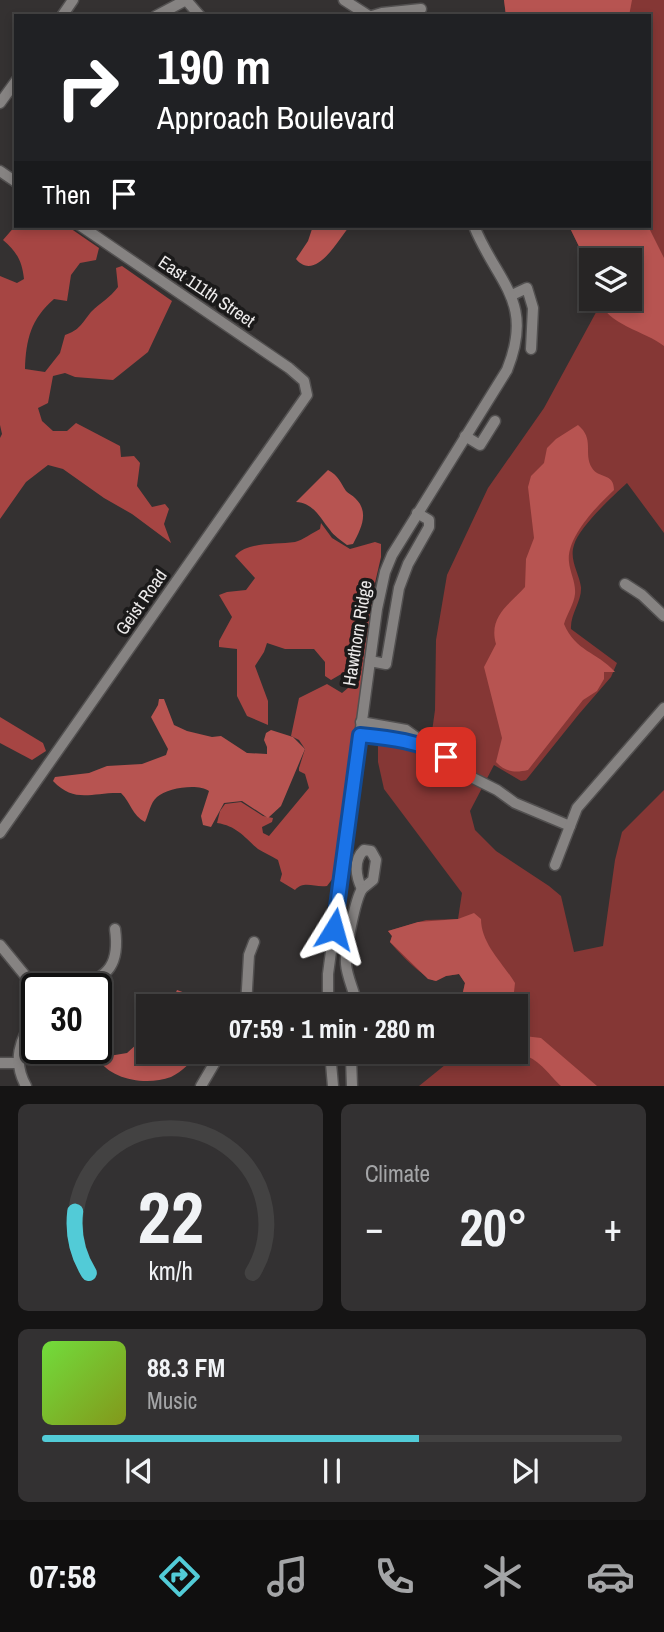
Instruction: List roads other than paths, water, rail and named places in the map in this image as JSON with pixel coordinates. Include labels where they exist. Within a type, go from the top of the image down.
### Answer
[{"type":"street","points":[[160,14],[186,0],[198,14]]},
{"type":"street","points":[[344,0],[368,14]]},
{"type":"street","points":[[378,14],[422,8]]},
{"type":"street","points":[[0,103],[14,84]]},
{"type":"street","name":"East 111th Street","points":[[84,228],[289,368],[304,381],[307,390]]},
{"type":"street","name":"Hawthorn Ridge","points":[[328,994],[328,974],[361,722],[384,572],[396,547],[507,370],[518,329],[512,295],[475,228]]},
{"type":"street","points":[[512,295],[527,288],[533,308],[531,349]]},
{"type":"street","name":"Geist Road","points":[[0,833],[305,400],[307,390]]},
{"type":"street","points":[[465,436],[480,445],[495,421]]},
{"type":"street","points":[[370,662],[386,664],[399,588],[408,564],[429,527],[429,520],[417,513]]},
{"type":"street","points":[[625,584],[642,595],[664,617]]},
{"type":"street","points":[[555,865],[577,808],[664,708]]},
{"type":"street","points":[[361,722],[406,730],[473,778],[515,803],[570,826]]},
{"type":"street","points":[[360,735],[388,737],[429,747]]},
{"type":"street","points":[[354,994],[346,964],[354,915],[362,889]]},
{"type":"street","points":[[337,912],[354,915]]},
{"type":"street","points":[[104,973],[113,963],[117,944],[115,929]]},
{"type":"street","points":[[334,929],[351,932]]},
{"type":"street","points":[[247,994],[249,956],[254,942]]},
{"type":"street","points":[[0,945],[23,973]]},
{"type":"street","points":[[21,1048],[19,1063],[26,1086]]},
{"type":"street","points":[[0,1063],[19,1063]]},
{"type":"street","points":[[203,1085],[214,1064]]},
{"type":"street","points":[[331,1064],[333,1086]]},
{"type":"street","points":[[351,1064],[352,1086]]}]
